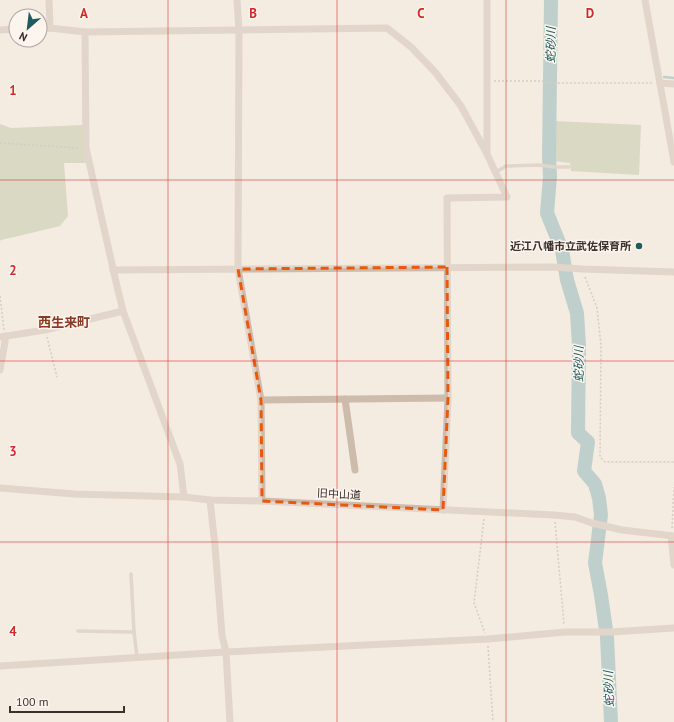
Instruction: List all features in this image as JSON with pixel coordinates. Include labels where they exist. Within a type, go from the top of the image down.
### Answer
[{"type":"street","points":[[49,0],[50,28],[85,32],[387,28],[411,47],[435,72],[461,106],[487,154],[507,197],[447,198],[448,398],[443,510]]},
{"type":"street","points":[[237,0],[239,31],[238,270],[261,400],[262,501]]},
{"type":"street","points":[[487,0],[487,154]]},
{"type":"street","points":[[645,0],[674,162]]},
{"type":"street","points":[[85,32],[86,148],[123,311],[180,464],[184,497]]},
{"type":"street","points":[[660,83],[674,84]]},
{"type":"street","points":[[113,270],[558,267],[674,272]]},
{"type":"street","points":[[0,370],[5,342],[2,336],[45,330],[123,311]]},
{"type":"street","points":[[261,400],[448,398]]},
{"type":"street","points":[[345,399],[355,470]]},
{"type":"street","name":"旧中山道","points":[[0,488],[74,494],[184,497],[210,500],[262,501],[554,515],[575,517],[622,530],[673,536]]},
{"type":"street","points":[[210,500],[222,634],[226,652],[230,722]]},
{"type":"street","points":[[673,536],[674,565]]},
{"type":"street","points":[[0,666],[226,652],[488,639],[564,632],[611,632],[674,628]]},
{"type":"lane","points":[[496,172],[506,166],[539,165],[569,167]]},
{"type":"lane","points":[[131,574],[134,632],[138,658]]},
{"type":"lane","points":[[78,631],[134,632]]},
{"type":"path","points":[[488,80],[542,81],[555,83],[660,83]]},
{"type":"path","points":[[0,143],[86,148]]},
{"type":"path","points":[[582,269],[597,308],[601,345],[600,457],[605,462],[674,462]]},
{"type":"path","points":[[0,296],[2,336]]},
{"type":"path","points":[[45,330],[57,377]]},
{"type":"path","points":[[673,536],[674,487]]},
{"type":"path","points":[[485,511],[474,603],[488,639],[493,722]]},
{"type":"path","points":[[554,515],[564,632]]},
{"type":"highlighted area","points":[[447,267],[448,398],[443,510],[262,501],[261,400],[238,269]]},
{"type":"green space","points":[[553,121],[641,125],[639,175],[571,171],[570,163],[554,161]]},
{"type":"green space","points":[[0,124],[11,128],[83,125],[86,163],[64,163],[68,216],[60,226],[0,241]]},
{"type":"waterway","name":"蛇砂川","points":[[551,0],[550,177],[547,213],[562,250],[567,280],[577,313],[579,346],[578,433],[588,442],[584,471],[595,484],[599,498],[601,515],[595,563],[607,637],[611,722]]},
{"type":"waterway","points":[[664,77],[674,78]]},
{"type":"place","name":"近江八幡市立武佐保育所","points":[[639,246]]},
{"type":"district","name":"西生来町","points":[[64,322]]}]
